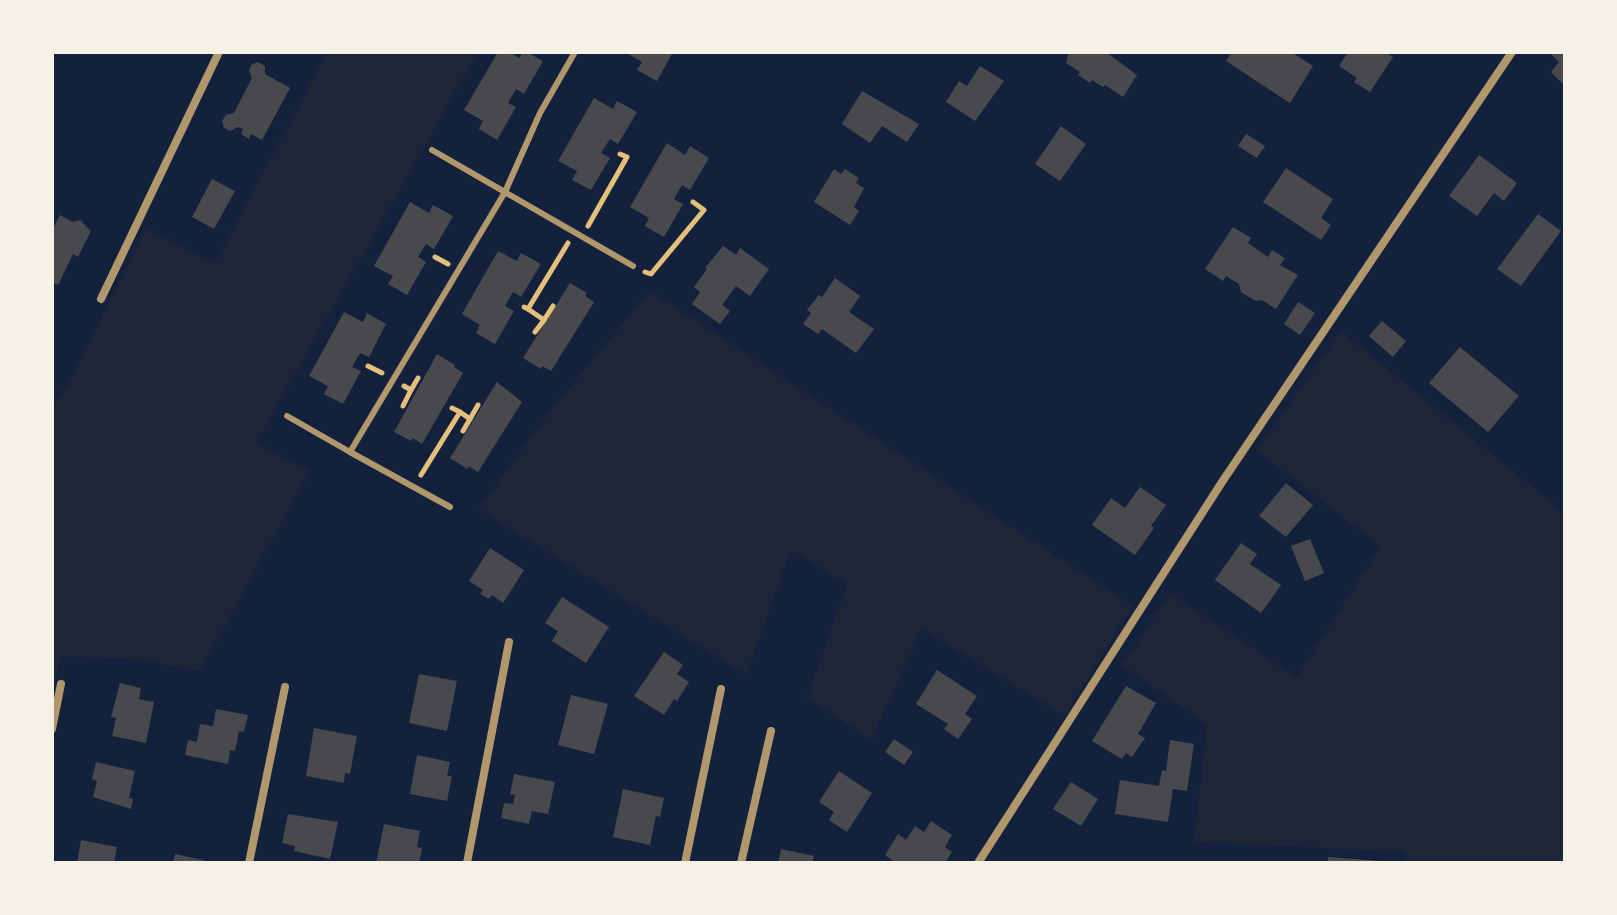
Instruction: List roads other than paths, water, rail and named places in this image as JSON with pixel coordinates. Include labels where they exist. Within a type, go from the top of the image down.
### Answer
[{"type":"street","points":[[101,299],[219,52]]},
{"type":"street","points":[[978,863],[1222,482],[1512,52]]},
{"type":"street","points":[[467,863],[509,642]]},
{"type":"street","points":[[52,729],[61,684]]},
{"type":"street","points":[[249,863],[285,687]]},
{"type":"street","points":[[685,863],[721,689]]},
{"type":"street","points":[[741,863],[771,731]]},
{"type":"lane","points":[[350,452],[505,192],[540,113],[575,52]]},
{"type":"lane","points":[[432,150],[633,266]]},
{"type":"lane","points":[[287,416],[450,507]]}]
